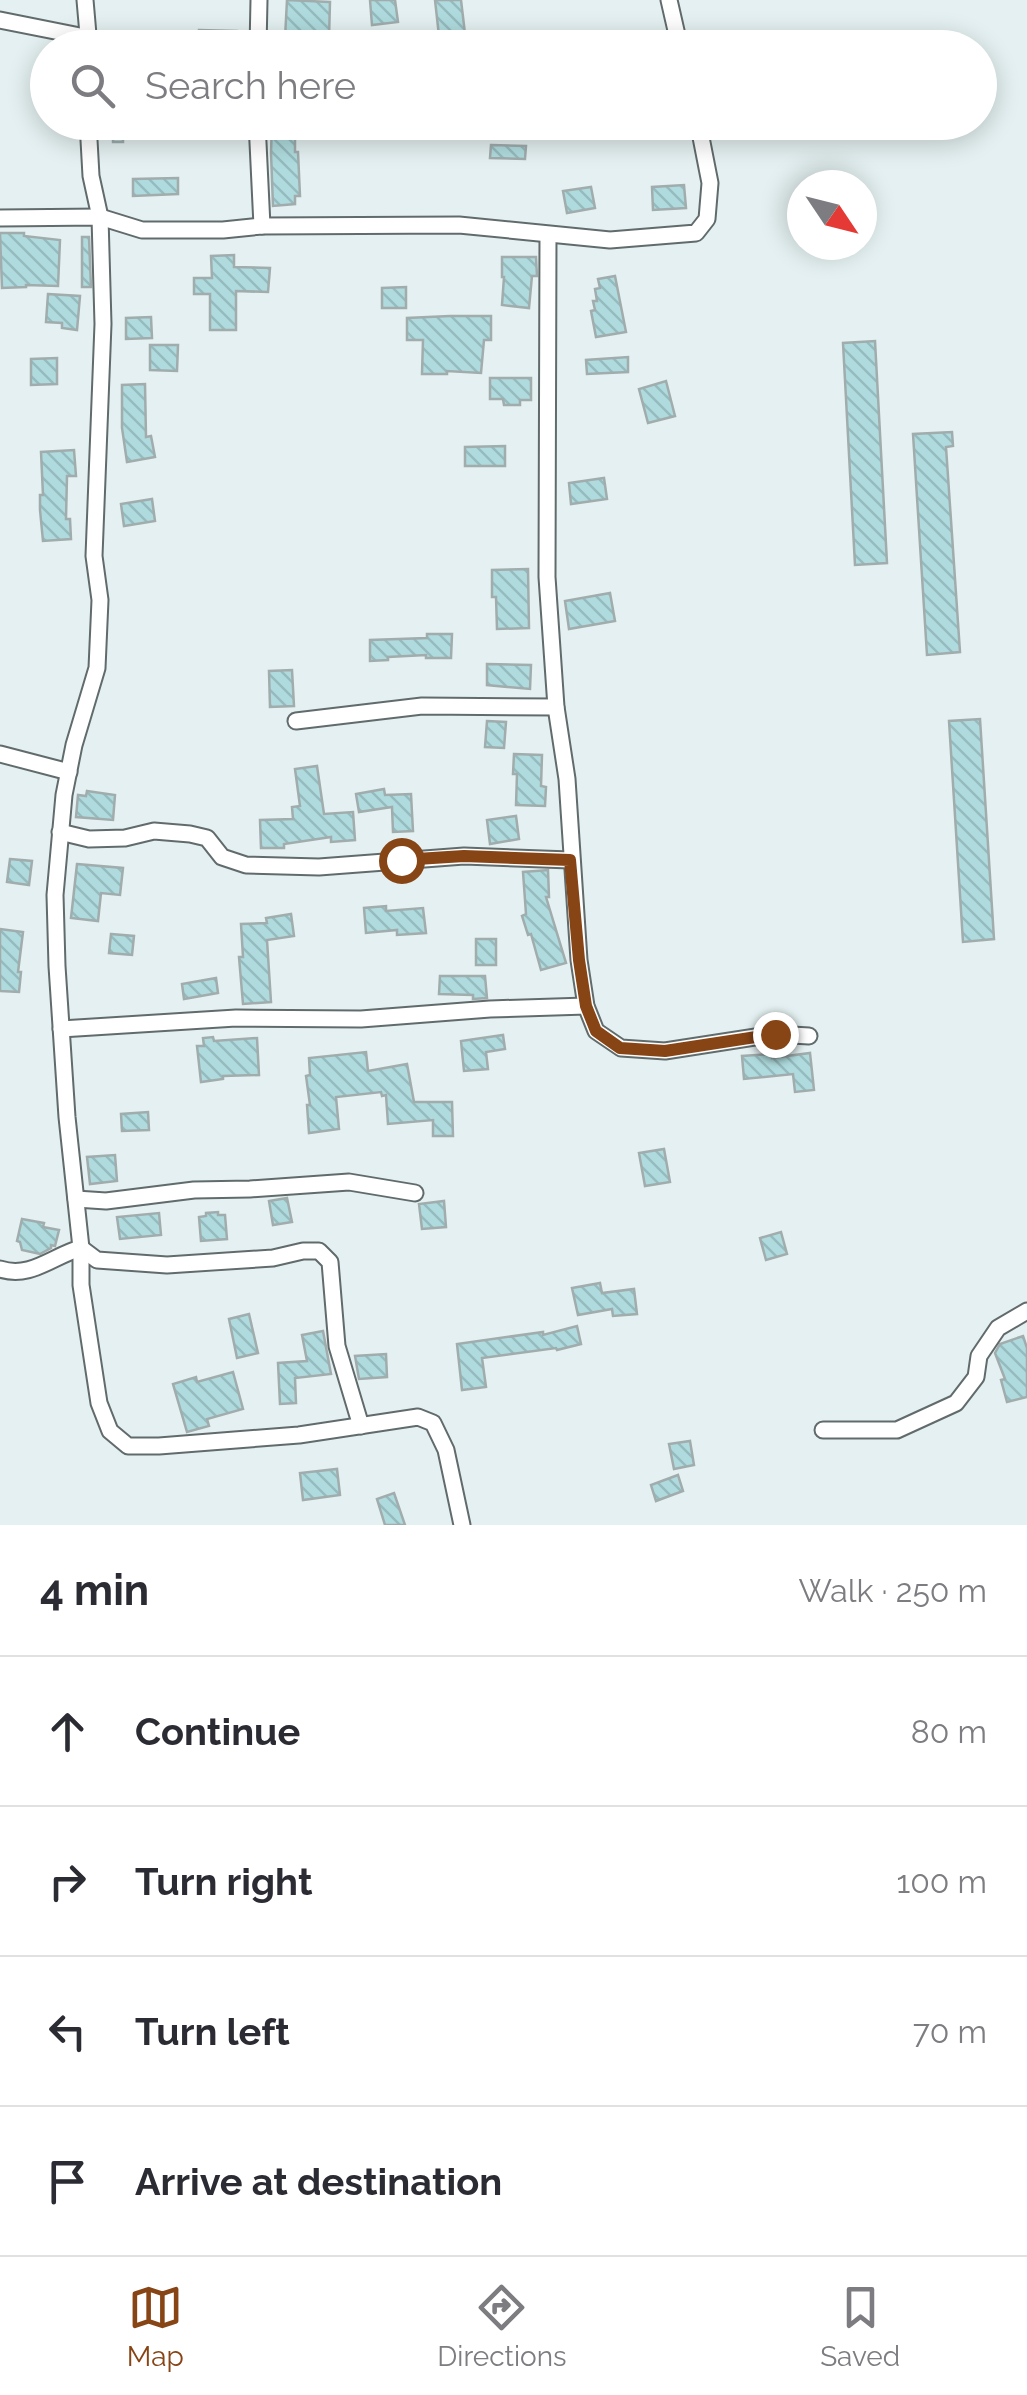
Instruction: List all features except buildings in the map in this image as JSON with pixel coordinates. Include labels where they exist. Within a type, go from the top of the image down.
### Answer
[{"type":"street","points":[[85,0],[88,30]]},
{"type":"street","points":[[258,30],[259,0]]},
{"type":"street","points":[[669,0],[676,30]]},
{"type":"street","points":[[0,20],[39,30]]},
{"type":"street","points":[[89,140],[91,176],[100,217],[102,324],[94,556],[100,600],[97,668],[69,772],[55,895],[81,1285],[99,1403],[110,1432],[128,1446],[300,1435],[418,1417],[432,1423],[446,1450],[462,1525]]},
{"type":"street","points":[[258,140],[262,226]]},
{"type":"street","points":[[0,218],[100,217],[142,230],[459,225],[610,240],[696,233],[708,220],[710,183],[702,140]]},
{"type":"street","points":[[548,235],[548,577],[556,707],[586,1006],[596,1031],[620,1048],[665,1051],[775,1034],[809,1036]]},
{"type":"street","points":[[296,721],[422,706],[556,707]]},
{"type":"street","points":[[0,754],[69,772]]},
{"type":"street","points":[[60,832],[89,839],[125,838],[154,830],[190,834],[207,838],[222,857],[246,865],[319,867],[464,856],[570,860]]},
{"type":"street","points":[[61,1029],[236,1018],[362,1019],[586,1006]]},
{"type":"street","points":[[76,1200],[349,1182],[415,1193]]},
{"type":"street","points":[[0,1269],[14,1273],[37,1269],[81,1248]]},
{"type":"street","points":[[81,1248],[97,1260],[167,1264],[319,1251],[330,1262],[337,1346],[362,1426]]},
{"type":"street","points":[[823,1430],[897,1430],[956,1403],[976,1377],[979,1356],[998,1328],[1027,1311]]},
{"type":"route","points":[[401,860],[464,856],[570,860],[586,1006],[596,1031],[620,1048],[665,1051],[775,1034]]}]
